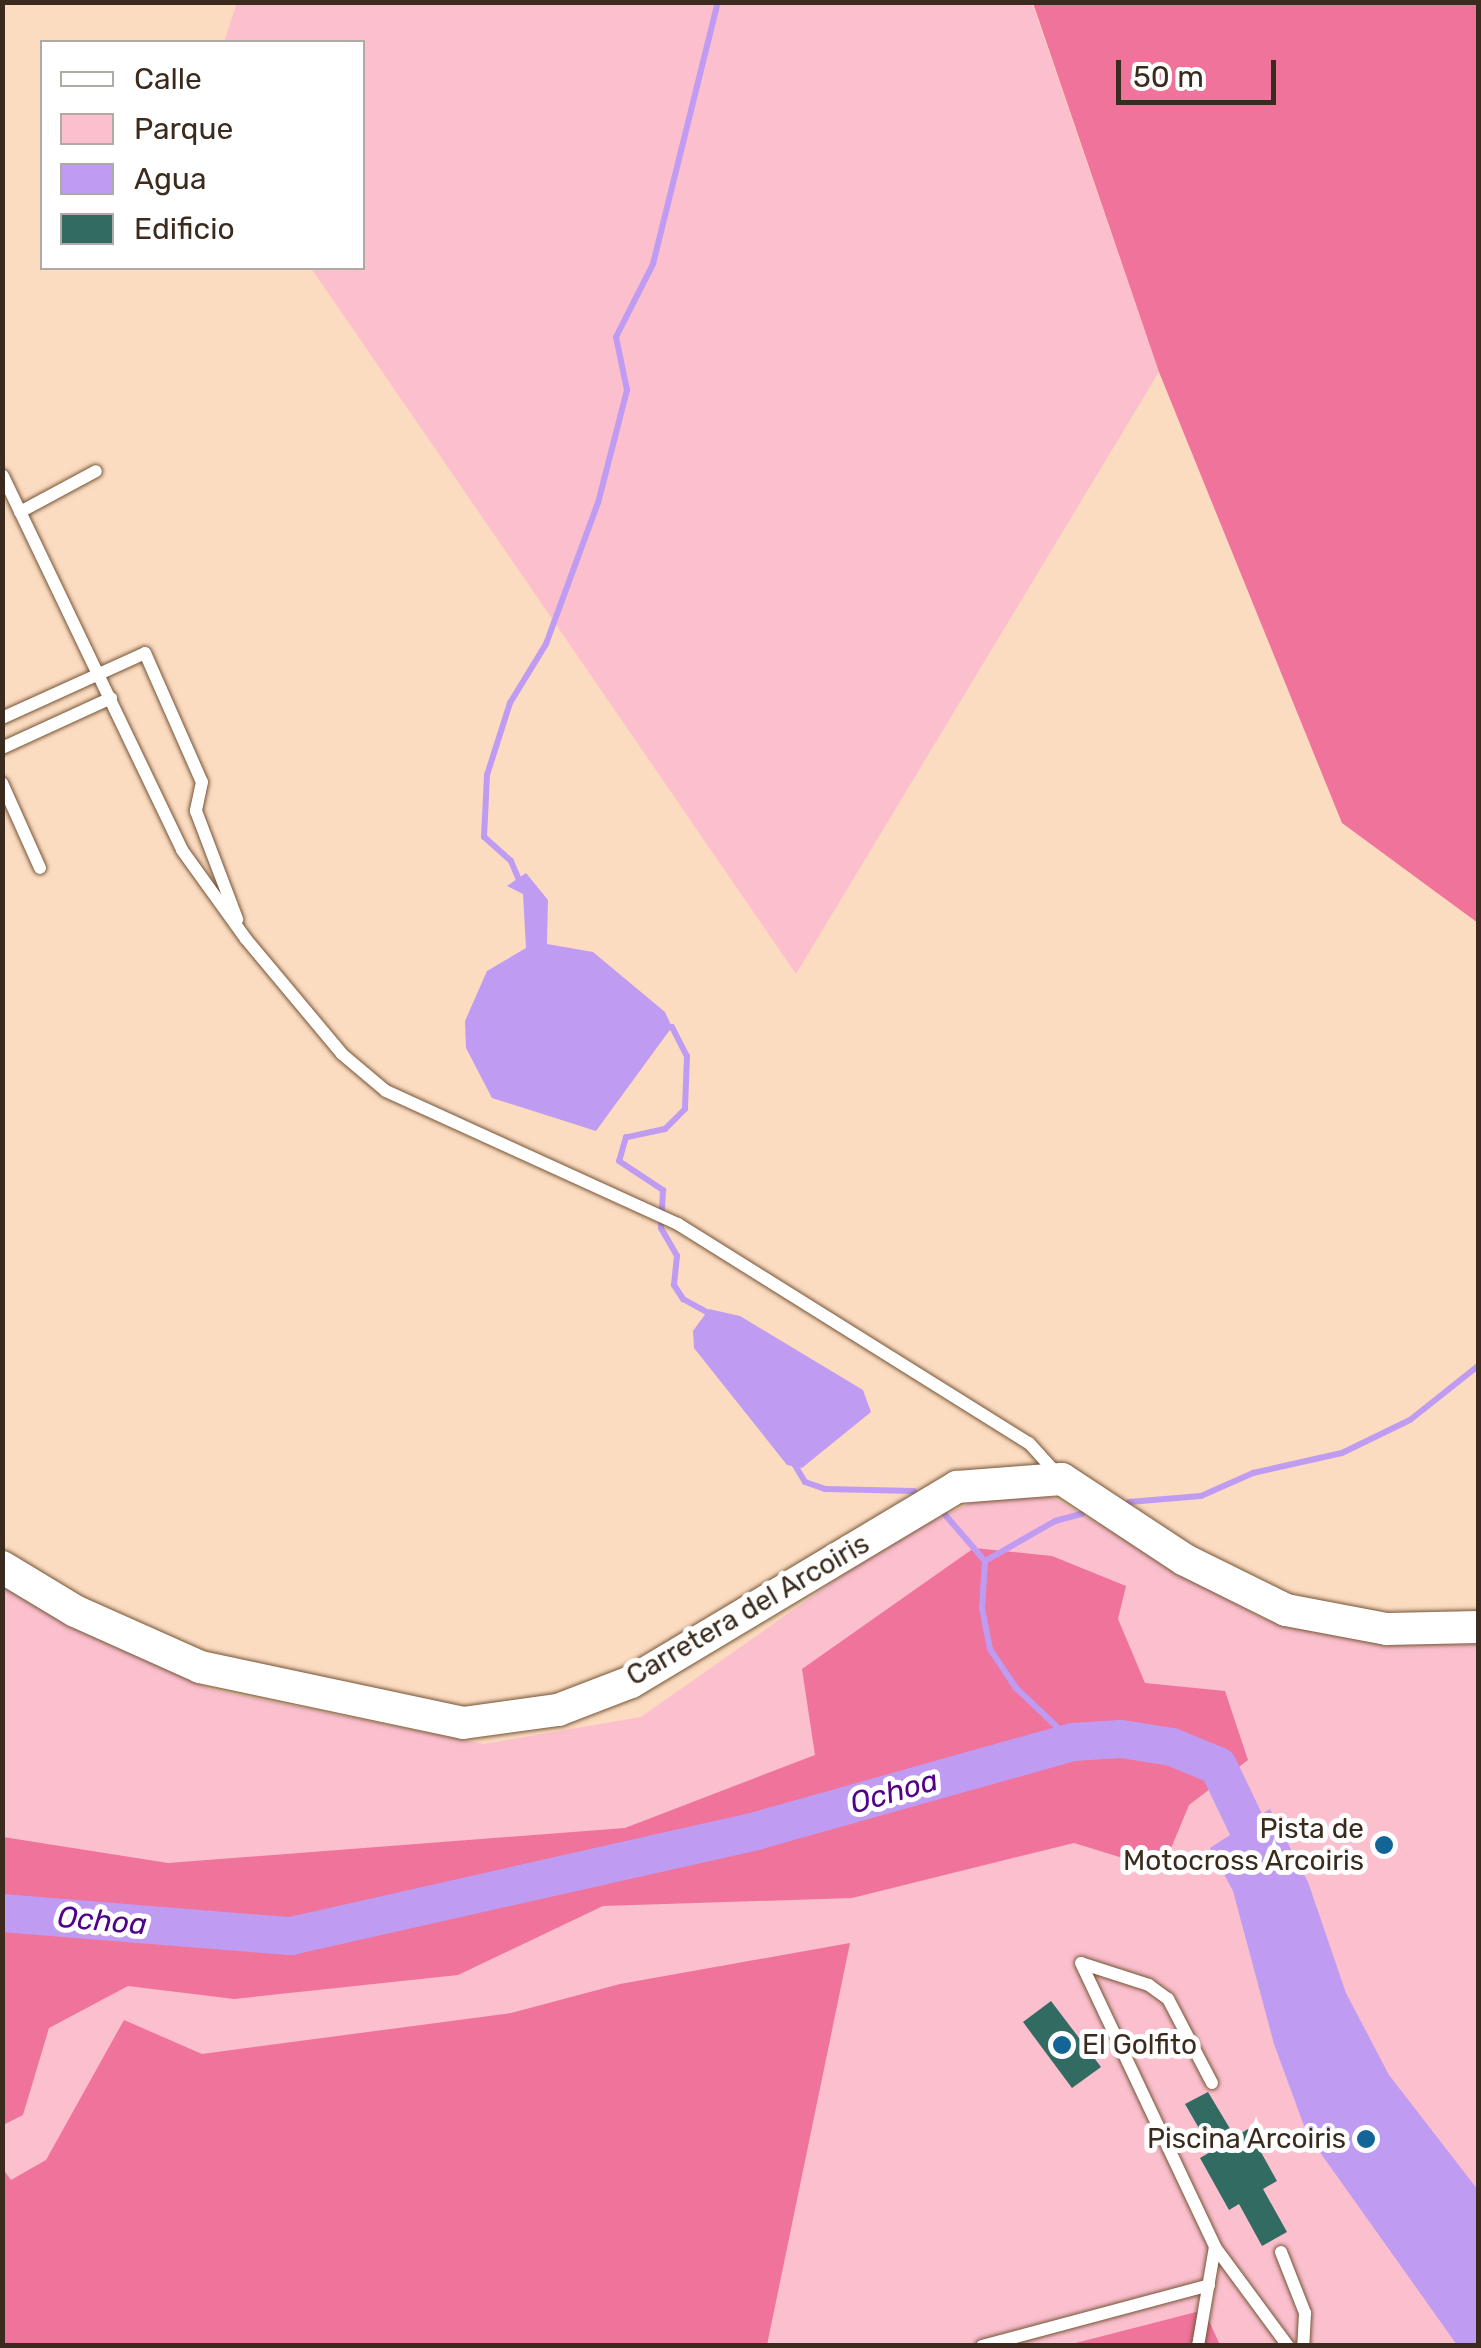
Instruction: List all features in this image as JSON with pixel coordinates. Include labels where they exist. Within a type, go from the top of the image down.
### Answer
[{"type":"street","name":"Carretera del Arcoiris","points":[[2,1567],[75,1611],[200,1667],[463,1723],[558,1710],[631,1682],[957,1488],[1062,1479]]},
{"type":"street","points":[[1062,1479],[1185,1560],[1286,1610],[1387,1629],[1478,1627]]},
{"type":"lane","points":[[20,512],[96,471]]},
{"type":"lane","points":[[3,476],[182,850],[246,940],[342,1054],[386,1091],[674,1222],[1029,1443],[1062,1479]]},
{"type":"lane","points":[[2,718],[146,653],[202,782],[196,811],[246,940]]},
{"type":"lane","points":[[2,748],[111,698]]},
{"type":"lane","points":[[2,783],[40,868]]},
{"type":"lane","points":[[1212,2083],[1168,1999],[1149,1985],[1080,1964],[1216,2248],[1288,2346]]},
{"type":"lane","points":[[1198,2346],[1216,2248]]},
{"type":"lane","points":[[1281,2252],[1305,2313],[1302,2346]]},
{"type":"lane","points":[[982,2346],[1208,2285]]},
{"type":"green space","points":[[237,2],[1029,2],[1034,9],[1159,372],[796,974],[312,270],[365,270],[365,40],[225,40]]},
{"type":"green space","points":[[1052,1497],[1262,1618],[1391,1643],[1478,1643],[1478,2345],[3,2345],[2,1586],[209,1689],[484,1744],[641,1717],[894,1539],[979,1499]]},
{"type":"shaded area","points":[[1033,3],[1478,3],[1478,923],[1342,823],[1159,372]]},
{"type":"shaded area","points":[[974,1548],[1052,1556],[1126,1586],[1118,1619],[1145,1683],[1225,1691],[1248,1760],[1189,1805],[1162,1870],[1074,1843],[852,1898],[603,1906],[458,1975],[234,1999],[128,1986],[49,2028],[23,2115],[3,2125],[3,1837],[168,1863],[625,1828],[815,1755],[802,1669]]},
{"type":"shaded area","points":[[850,1943],[767,2345],[3,2345],[3,2169],[11,2180],[46,2160],[124,2020],[202,2054],[511,2013],[620,1984]]},
{"type":"shaded area","points":[[1204,2310],[1220,2345],[1064,2346]]},
{"type":"water","points":[[526,873],[548,900],[547,944],[593,952],[665,1012],[672,1027],[596,1131],[492,1098],[466,1048],[465,1021],[487,971],[526,948],[523,894],[507,886]]},
{"type":"water","points":[[709,1309],[740,1316],[863,1390],[871,1412],[802,1468],[787,1465],[694,1348],[693,1331]]},
{"type":"water","points":[[1270,1809],[1308,1882],[1346,1993],[1389,2075],[1478,2190],[1478,2345],[1457,2345],[1307,2134],[1274,2044],[1233,1891],[1210,1848]]},
{"type":"building","name":"El Golfito","points":[[1051,2001],[1101,2067],[1072,2088],[1023,2022]]},
{"type":"building","points":[[1208,2092],[1235,2137],[1248,2129],[1277,2181],[1263,2189],[1287,2232],[1262,2246],[1239,2204],[1229,2210],[1200,2158],[1212,2151],[1185,2104]]},
{"type":"waterway","points":[[519,880],[511,861],[484,837],[487,775],[510,703],[546,644],[598,503],[627,390],[616,337],[653,264],[718,2]]},
{"type":"waterway","points":[[666,1028],[672,1027],[687,1056],[685,1109],[665,1129],[626,1137],[619,1161],[663,1190],[661,1228],[677,1256],[674,1285],[683,1299],[712,1315]]},
{"type":"waterway","points":[[1129,1502],[1201,1496],[1253,1473],[1342,1453],[1410,1420],[1478,1366]]},
{"type":"waterway","points":[[793,1462],[805,1482],[825,1489],[914,1491]]},
{"type":"waterway","points":[[941,1510],[985,1561]]},
{"type":"waterway","points":[[1073,1742],[1016,1688],[990,1649],[982,1608],[985,1561],[1055,1521],[1082,1514]]},
{"type":"waterway","name":"Ochoa","points":[[2,1913],[291,1936],[756,1831],[1073,1742],[1121,1739],[1172,1747],[1218,1766],[1267,1868]]},
{"type":"place","name":"Pista de Motocross Arcoiris","points":[[1384,1845]]},
{"type":"place","name":"El Golfito","points":[[1062,2045]]},
{"type":"place","name":"Piscina Arcoiris","points":[[1366,2139]]}]
